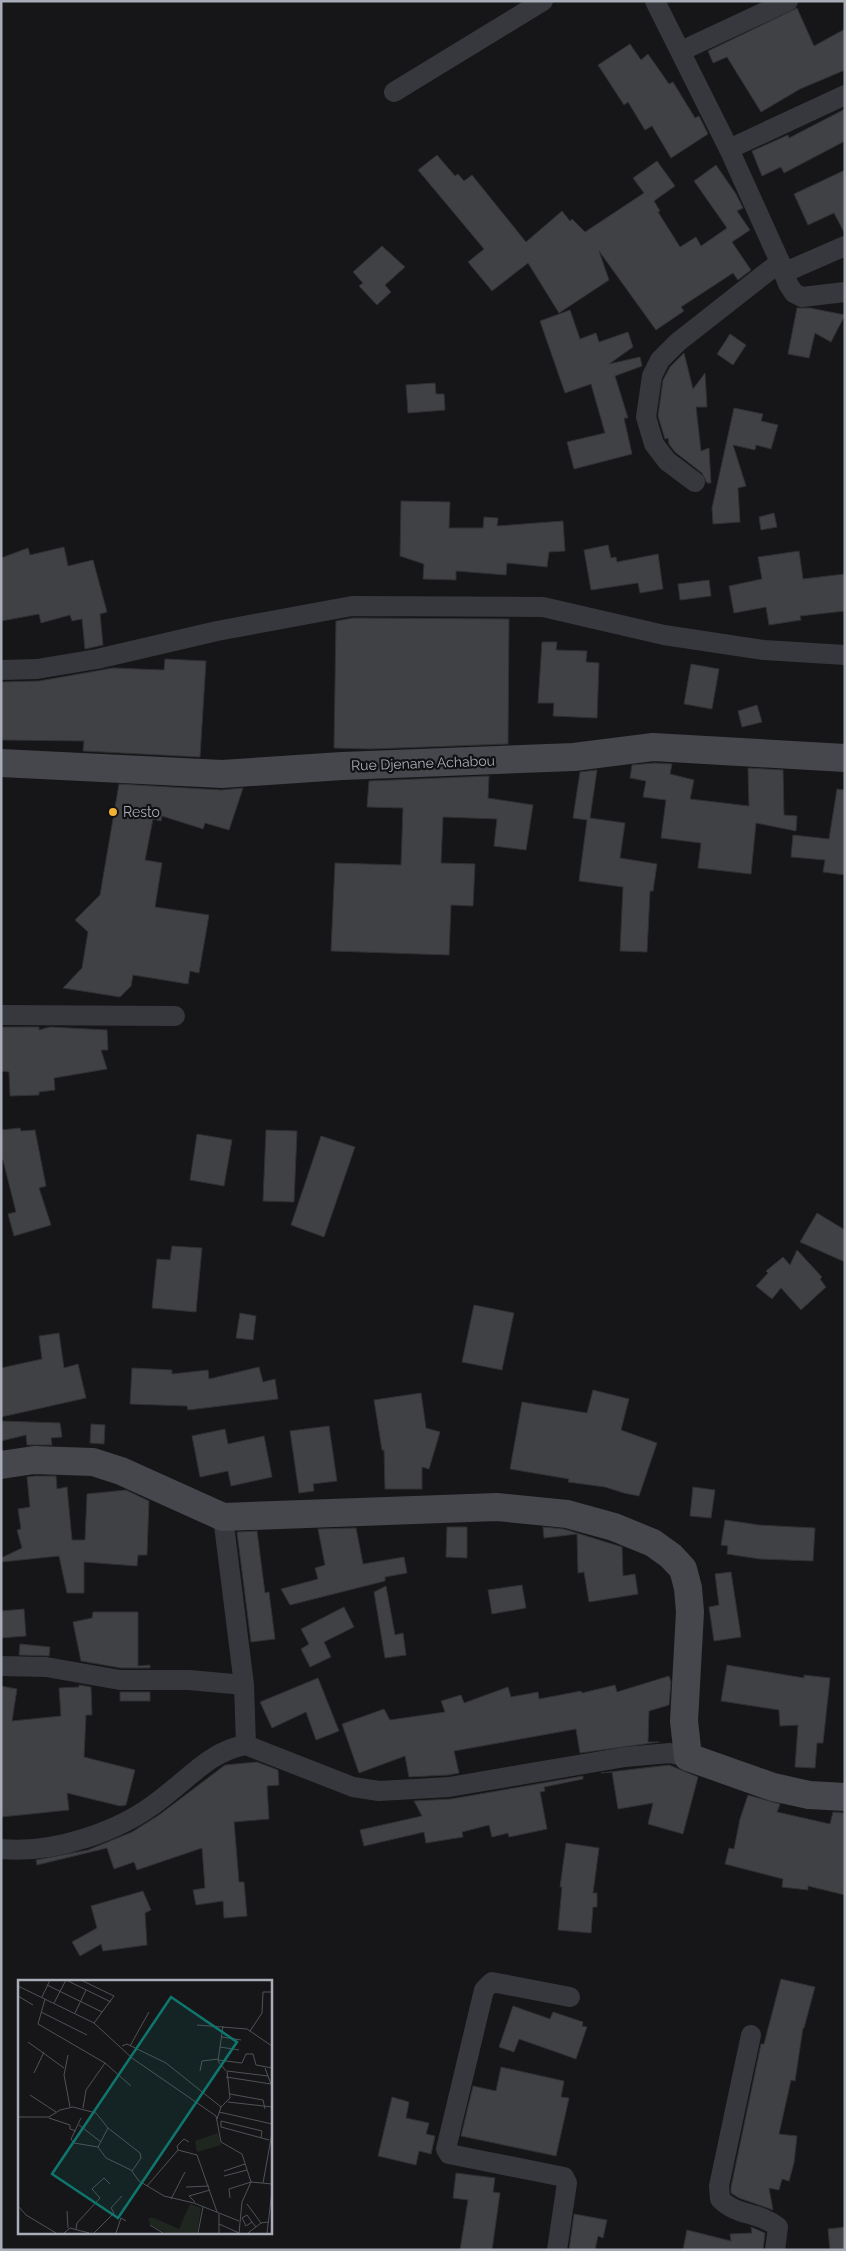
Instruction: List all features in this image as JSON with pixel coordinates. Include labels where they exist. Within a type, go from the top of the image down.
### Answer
[{"type":"street","points":[[394,92],[543,1]]},
{"type":"street","points":[[654,1],[729,149],[788,284],[794,293],[802,297],[845,292]]},
{"type":"street","points":[[681,51],[788,1]]},
{"type":"street","points":[[729,149],[845,95]]},
{"type":"street","points":[[695,482],[666,461],[654,444],[646,417],[652,376],[660,360],[678,342],[781,267],[845,246]]},
{"type":"street","points":[[1,670],[37,669],[97,659],[217,630],[352,606],[543,607],[664,635],[764,650],[845,655]]},
{"type":"street","name":"Rue Djenane Achabou","points":[[1,763],[222,774],[342,766],[574,757],[653,747],[845,758]]},
{"type":"street","points":[[1,1015],[175,1016]]},
{"type":"street","points":[[1,1465],[34,1460],[93,1462],[121,1471],[222,1517],[497,1507],[567,1514],[614,1527],[653,1543],[671,1556],[683,1570],[688,1588],[690,1612],[684,1721],[688,1757]]},
{"type":"street","points":[[222,1517],[244,1684],[246,1745]]},
{"type":"street","points":[[1,1666],[46,1667],[120,1680],[189,1680],[244,1684]]},
{"type":"street","points":[[1,1849],[42,1849],[68,1844],[116,1826],[160,1801],[205,1763],[235,1746],[246,1745],[353,1787],[379,1792],[449,1787],[625,1757],[670,1753],[688,1757],[773,1787],[809,1795],[845,1797]]},
{"type":"street","points":[[557,2250],[567,2183],[564,2177],[449,2154],[446,2149],[469,2048],[487,1984],[492,1982],[570,1997]]},
{"type":"street","points":[[751,2035],[719,2186],[720,2199],[730,2209],[768,2219],[778,2227],[775,2250]]},
{"type":"building","points":[[797,8],[814,46],[845,29],[845,70],[800,89],[761,112],[727,57],[713,63],[708,51]]},
{"type":"building","points":[[630,44],[641,60],[648,54],[669,84],[673,82],[695,118],[699,116],[708,134],[671,158],[652,126],[645,130],[628,102],[624,105],[598,65]]},
{"type":"building","points":[[845,109],[845,141],[784,173],[781,167],[762,176],[752,151],[788,135],[789,138]]},
{"type":"building","points":[[437,155],[455,176],[458,174],[464,181],[472,175],[526,242],[562,211],[570,221],[572,219],[585,232],[644,193],[633,178],[657,161],[675,186],[654,201],[660,211],[658,212],[680,247],[696,237],[701,246],[727,228],[694,181],[716,165],[736,194],[743,208],[737,211],[750,230],[732,242],[751,270],[738,280],[733,273],[681,307],[684,311],[656,330],[599,251],[609,280],[559,313],[528,263],[492,291],[468,262],[484,249],[418,170]]},
{"type":"building","points":[[845,170],[845,234],[834,213],[808,225],[794,194]]},
{"type":"building","points":[[382,246],[405,267],[385,285],[391,292],[377,305],[359,286],[363,283],[353,272]]},
{"type":"building","points":[[797,308],[810,308],[845,315],[831,342],[815,333],[809,358],[788,354]]},
{"type":"building","points":[[570,310],[580,339],[596,333],[599,342],[628,332],[633,347],[609,364],[640,357],[642,366],[615,376],[628,418],[624,418],[632,454],[574,469],[567,442],[605,433],[591,384],[565,393],[540,321]]},
{"type":"building","points":[[730,334],[746,345],[733,365],[717,354]]},
{"type":"building","points":[[684,353],[693,389],[705,373],[707,407],[696,407],[701,451],[709,448],[711,483],[707,483],[702,473],[675,452],[669,444],[668,438],[665,439],[658,416],[663,380],[670,367]]},
{"type":"building","points":[[435,383],[436,394],[444,394],[445,410],[408,413],[406,385]]},
{"type":"building","points":[[734,408],[763,414],[761,421],[778,425],[771,449],[756,445],[755,450],[733,445],[746,486],[738,488],[740,522],[713,524],[712,508]]},
{"type":"building","points":[[401,501],[450,502],[449,528],[483,528],[484,517],[498,518],[497,526],[563,521],[565,551],[549,552],[547,567],[507,563],[506,575],[456,571],[456,580],[423,579],[424,564],[400,556]]},
{"type":"building","points":[[774,513],[777,527],[761,530],[759,517]]},
{"type":"building","points":[[608,545],[611,558],[616,557],[617,562],[658,554],[663,589],[640,593],[638,583],[591,590],[584,550]]},
{"type":"building","points":[[64,547],[68,566],[93,560],[107,612],[100,614],[103,645],[85,649],[82,619],[72,621],[70,615],[41,623],[39,614],[1,621],[1,558],[28,548],[30,555]]},
{"type":"building","points":[[799,551],[803,579],[845,574],[845,611],[800,616],[801,620],[769,625],[766,607],[734,613],[729,586],[762,579],[758,557]]},
{"type":"building","points":[[709,580],[711,596],[680,600],[678,584]]},
{"type":"building","points":[[353,618],[509,619],[508,744],[370,749],[334,748],[336,621]]},
{"type":"building","points":[[542,642],[557,642],[556,650],[587,651],[586,662],[599,663],[597,718],[553,716],[554,703],[538,703]]},
{"type":"building","points":[[165,659],[206,661],[200,757],[83,751],[84,741],[1,740],[1,682],[39,681],[113,668],[164,670]]},
{"type":"building","points":[[691,664],[719,669],[712,709],[684,704]]},
{"type":"building","points":[[757,705],[762,722],[742,727],[738,711]]},
{"type":"building","points":[[672,764],[670,774],[694,780],[690,799],[749,806],[748,768],[783,770],[784,815],[797,816],[796,831],[756,823],[751,874],[698,868],[701,843],[661,838],[666,800],[643,797],[646,781],[630,778],[632,765]]},
{"type":"building","points":[[597,770],[590,818],[625,823],[620,858],[657,864],[653,891],[650,891],[647,952],[620,951],[623,887],[579,881],[587,820],[573,818],[580,772]]},
{"type":"building","points":[[489,776],[488,798],[533,805],[526,850],[494,846],[497,819],[443,817],[441,863],[475,864],[473,906],[451,905],[449,955],[331,951],[335,863],[401,865],[403,808],[367,807],[369,781]]},
{"type":"building","points":[[119,784],[221,790],[243,788],[229,830],[205,823],[203,829],[162,816],[161,821],[153,819],[145,860],[162,863],[155,907],[209,915],[199,973],[190,971],[188,984],[133,975],[131,986],[120,997],[63,988],[82,968],[88,932],[75,920],[100,895]]},
{"type":"building","points":[[837,789],[845,790],[845,875],[823,872],[825,860],[791,857],[793,835],[829,839]]},
{"type":"building","points":[[1,1027],[39,1027],[39,1030],[50,1027],[107,1030],[108,1050],[101,1050],[107,1069],[54,1078],[55,1090],[39,1092],[39,1095],[10,1096],[9,1072],[1,1071]]},
{"type":"building","points":[[20,1128],[21,1131],[35,1130],[46,1186],[39,1188],[51,1225],[14,1236],[8,1214],[16,1212],[3,1160],[1,1160],[1,1130]]},
{"type":"building","points":[[266,1130],[297,1131],[294,1202],[263,1201]]},
{"type":"building","points":[[197,1134],[232,1140],[224,1186],[190,1180]]},
{"type":"building","points":[[321,1136],[355,1147],[324,1237],[291,1225]]},
{"type":"building","points":[[817,1213],[845,1230],[845,1262],[800,1242]]},
{"type":"building","points":[[172,1246],[202,1248],[196,1312],[152,1308],[157,1259],[170,1260]]},
{"type":"building","points":[[797,1250],[822,1277],[820,1279],[826,1287],[801,1310],[781,1288],[772,1299],[756,1286],[768,1273],[766,1271],[783,1257],[790,1265]]},
{"type":"building","points":[[474,1305],[514,1313],[502,1370],[462,1362]]},
{"type":"building","points":[[240,1313],[256,1316],[253,1340],[236,1338]]},
{"type":"building","points":[[59,1333],[64,1368],[78,1364],[86,1398],[1,1417],[1,1368],[42,1359],[39,1336]]},
{"type":"building","points":[[259,1367],[263,1382],[275,1379],[278,1399],[188,1410],[187,1406],[130,1404],[132,1368],[172,1370],[172,1374],[208,1370],[209,1379]]},
{"type":"building","points":[[593,1390],[629,1399],[621,1430],[657,1443],[639,1496],[605,1487],[568,1482],[569,1479],[510,1469],[522,1402],[587,1413]]},
{"type":"building","points":[[421,1393],[426,1428],[440,1432],[429,1469],[422,1467],[422,1489],[385,1489],[384,1450],[382,1450],[374,1400]]},
{"type":"building","points":[[1,1421],[60,1423],[62,1437],[51,1438],[52,1445],[27,1445],[26,1435],[1,1441]]},
{"type":"building","points":[[91,1424],[105,1425],[104,1444],[90,1443]]},
{"type":"building","points":[[329,1426],[337,1481],[313,1484],[314,1491],[299,1493],[290,1431]]},
{"type":"building","points":[[225,1429],[228,1444],[264,1436],[272,1477],[231,1486],[228,1471],[200,1477],[192,1436]]},
{"type":"building","points":[[56,1476],[57,1489],[67,1487],[72,1540],[85,1540],[87,1494],[126,1490],[149,1501],[147,1555],[138,1555],[137,1566],[84,1562],[84,1593],[67,1593],[59,1556],[1,1562],[1,1558],[22,1548],[17,1530],[21,1529],[18,1509],[30,1507],[27,1477]]},
{"type":"building","points":[[693,1487],[715,1490],[711,1518],[690,1516]]},
{"type":"building","points":[[725,1520],[759,1525],[815,1528],[813,1561],[760,1559],[727,1554],[728,1546],[721,1545]]},
{"type":"building","points":[[447,1527],[467,1527],[467,1558],[446,1557]]},
{"type":"building","points":[[543,1527],[564,1529],[622,1547],[623,1576],[635,1574],[638,1594],[589,1602],[584,1572],[578,1573],[577,1534],[544,1538]]},
{"type":"building","points":[[356,1528],[363,1564],[404,1557],[407,1573],[385,1577],[385,1581],[290,1605],[281,1589],[318,1579],[315,1568],[325,1565],[318,1529]]},
{"type":"building","points":[[257,1531],[265,1593],[269,1592],[275,1639],[251,1642],[237,1532]]},
{"type":"building","points":[[731,1572],[741,1637],[714,1641],[709,1607],[719,1605],[715,1574]]},
{"type":"building","points":[[522,1585],[526,1608],[492,1614],[488,1590]]},
{"type":"building","points":[[386,1586],[395,1635],[403,1633],[406,1655],[385,1658],[374,1592]]},
{"type":"building","points":[[344,1607],[354,1627],[324,1642],[331,1657],[310,1667],[301,1649],[309,1644],[301,1629]]},
{"type":"building","points":[[24,1609],[26,1636],[1,1638],[1,1611]]},
{"type":"building","points":[[93,1612],[138,1612],[138,1666],[150,1665],[150,1668],[121,1668],[81,1661],[73,1622],[92,1618]]},
{"type":"building","points":[[20,1644],[50,1647],[49,1656],[19,1655]]},
{"type":"building","points":[[727,1665],[804,1678],[804,1675],[830,1678],[823,1743],[817,1743],[815,1768],[795,1767],[798,1725],[780,1726],[779,1710],[721,1701]]},
{"type":"building","points":[[669,1676],[671,1682],[669,1705],[649,1711],[648,1742],[659,1742],[580,1753],[576,1729],[454,1751],[459,1773],[448,1775],[409,1777],[405,1756],[359,1773],[342,1724],[384,1709],[390,1720],[445,1712],[441,1701],[461,1695],[464,1703],[508,1687],[511,1697],[538,1692],[539,1699],[581,1691],[582,1693],[615,1685],[617,1692]]},
{"type":"building","points":[[318,1678],[339,1731],[316,1740],[306,1712],[272,1728],[260,1702]]},
{"type":"building","points":[[79,1685],[91,1687],[92,1715],[86,1715],[84,1757],[135,1770],[126,1805],[120,1806],[67,1793],[69,1810],[1,1817],[1,1686],[17,1689],[12,1721],[61,1716],[59,1688],[79,1687]]},
{"type":"building","points":[[120,1692],[150,1692],[150,1701],[120,1701]]},
{"type":"building","points":[[257,1762],[278,1770],[279,1785],[267,1786],[269,1819],[234,1822],[239,1882],[244,1882],[247,1916],[224,1918],[223,1901],[196,1905],[193,1890],[205,1888],[202,1848],[137,1870],[134,1862],[114,1869],[107,1848],[37,1865],[36,1860],[88,1850],[132,1832],[159,1815],[225,1765]]},
{"type":"building","points":[[669,1765],[698,1777],[683,1834],[648,1824],[653,1803],[618,1809],[612,1772],[601,1773]]},
{"type":"building","points":[[583,1776],[583,1779],[544,1787],[545,1791],[540,1792],[547,1829],[509,1837],[508,1833],[492,1837],[489,1825],[462,1832],[463,1837],[426,1843],[424,1832],[364,1846],[360,1830],[422,1816],[414,1801],[451,1799]]},
{"type":"building","points":[[748,1795],[780,1804],[777,1812],[830,1824],[833,1812],[845,1813],[845,1895],[808,1886],[808,1890],[782,1887],[783,1879],[725,1864],[729,1848],[734,1849],[740,1819]]},
{"type":"building","points":[[566,1843],[599,1848],[593,1893],[597,1893],[597,1907],[593,1907],[591,1933],[558,1930],[562,1887],[560,1887]]},
{"type":"building","points":[[143,1891],[151,1910],[145,1913],[147,1945],[103,1951],[101,1944],[80,1956],[72,1942],[97,1928],[91,1906]]},
{"type":"building","points":[[781,1979],[815,1987],[803,2028],[795,2081],[791,2080],[779,2134],[797,2136],[794,2163],[789,2181],[782,2179],[779,2190],[769,2188],[773,2210],[739,2198],[731,2193],[731,2187],[761,2044],[764,2044]]},
{"type":"building","points":[[513,2006],[550,2019],[553,2012],[583,2022],[582,2026],[587,2027],[576,2059],[519,2039],[514,2052],[499,2047]]},
{"type":"building","points":[[501,2067],[564,2081],[561,2097],[569,2098],[556,2156],[461,2136],[473,2086],[496,2091]]},
{"type":"building","points":[[392,2097],[409,2102],[406,2118],[429,2123],[426,2134],[435,2136],[431,2154],[419,2151],[416,2165],[378,2156]]},
{"type":"building","points":[[456,2173],[495,2178],[493,2192],[500,2193],[492,2250],[460,2250],[468,2200],[453,2198]]},
{"type":"building","points":[[574,2214],[607,2220],[603,2238],[598,2236],[595,2250],[569,2250]]},
{"type":"building","points":[[751,2227],[765,2233],[763,2250],[683,2250],[687,2230],[731,2241],[730,2234],[752,2233]]},
{"type":"building","points":[[845,2227],[845,2250],[830,2250],[828,2229]]},
{"type":"place","name":"Resto","points":[[113,812]]}]
